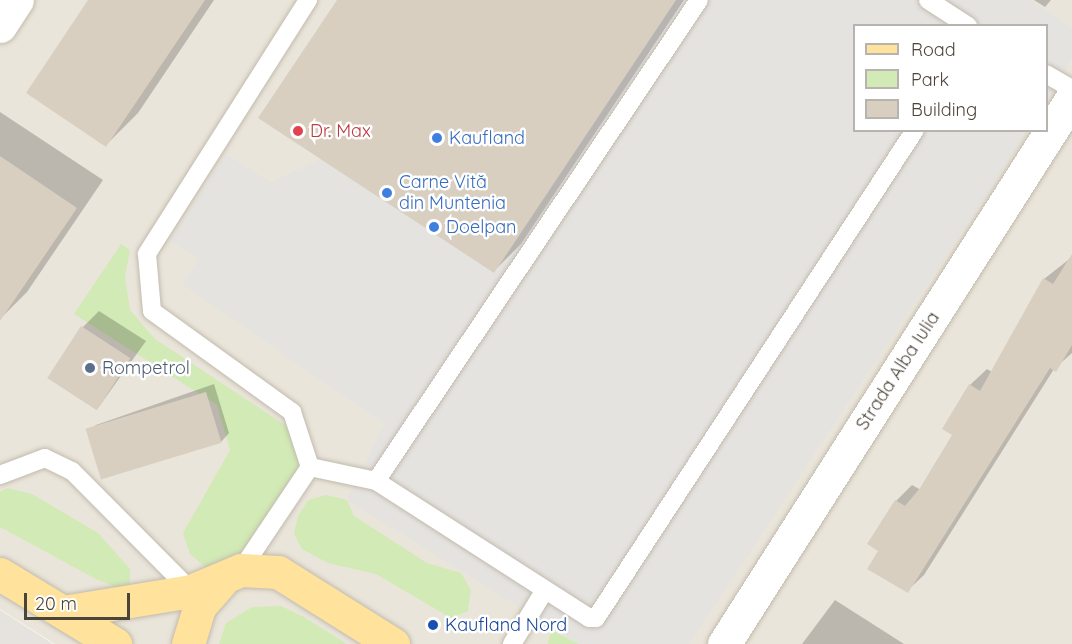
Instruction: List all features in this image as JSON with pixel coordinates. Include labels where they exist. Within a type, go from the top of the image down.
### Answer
[{"type":"main road","points":[[63,612],[191,591],[232,576],[278,572],[393,644]]},
{"type":"main road","points":[[0,574],[115,644]]},
{"type":"main road","points":[[188,644],[200,607],[232,576]]},
{"type":"street","points":[[0,26],[17,0]]},
{"type":"street","name":"Strada Alba Iulia","points":[[724,644],[1072,98]]},
{"type":"lane","points":[[308,0],[147,254],[152,311],[292,412],[310,467]]},
{"type":"lane","points":[[376,481],[699,0]]},
{"type":"lane","points":[[928,0],[965,24]]},
{"type":"lane","points":[[1048,75],[1072,89]]},
{"type":"lane","points":[[310,467],[376,481],[543,593],[596,618],[914,132]]},
{"type":"lane","points":[[0,475],[45,458],[72,471],[191,591]]},
{"type":"lane","points":[[232,576],[310,467]]},
{"type":"lane","points":[[512,644],[543,593]]},
{"type":"shaded area","points":[[0,0],[1072,0],[1072,644],[55,644],[0,609]]},
{"type":"shaded area","points":[[676,0],[1031,0],[1072,27],[1072,58],[1048,98],[1048,24],[853,24],[853,132],[1027,132],[689,644],[579,644],[347,500],[384,424],[182,284],[198,259],[170,241],[226,154],[270,182],[321,159],[495,273]]},
{"type":"shaded area","points":[[0,610],[53,644],[0,644]]},
{"type":"green space","points":[[121,244],[130,250],[125,277],[130,310],[155,339],[291,429],[299,457],[298,475],[242,557],[212,573],[190,554],[183,533],[230,450],[217,405],[74,314]]},
{"type":"green space","points":[[8,488],[32,494],[98,533],[130,569],[130,585],[121,589],[96,579],[0,527],[0,492]]},
{"type":"green space","points":[[326,495],[347,500],[354,516],[427,563],[461,573],[471,590],[468,611],[451,618],[376,574],[328,563],[302,549],[294,534],[298,516],[308,500]]},
{"type":"green space","points":[[281,606],[302,616],[347,644],[219,644],[226,623],[252,607]]},
{"type":"green space","points":[[551,630],[579,644],[548,644]]},
{"type":"building","points":[[88,0],[205,0],[106,147],[26,93]]},
{"type":"building","name":"Kaufland","points":[[337,0],[676,0],[494,273],[258,118]]},
{"type":"building","points":[[0,156],[77,208],[0,321]]},
{"type":"building","points":[[1072,254],[1072,345],[1056,372],[1050,368],[908,593],[867,569],[878,551],[867,544],[895,500],[905,506],[920,488],[952,435],[942,429],[969,384],[980,391],[1043,278],[1053,284]]},
{"type":"building","name":"Rompetrol","points":[[81,326],[130,358],[97,410],[47,378]]},
{"type":"building","points":[[206,392],[221,443],[101,480],[86,429]]},
{"type":"place","name":"Dr. Max","points":[[298,131]]},
{"type":"place","name":"Kaufland","points":[[437,138]]},
{"type":"place","name":"Carne Vită din Muntenia","points":[[387,193]]},
{"type":"place","name":"Doelpan","points":[[434,227]]},
{"type":"place","name":"Rompetrol","points":[[90,368]]},
{"type":"place","name":"Kaufland Nord","points":[[433,625]]}]
